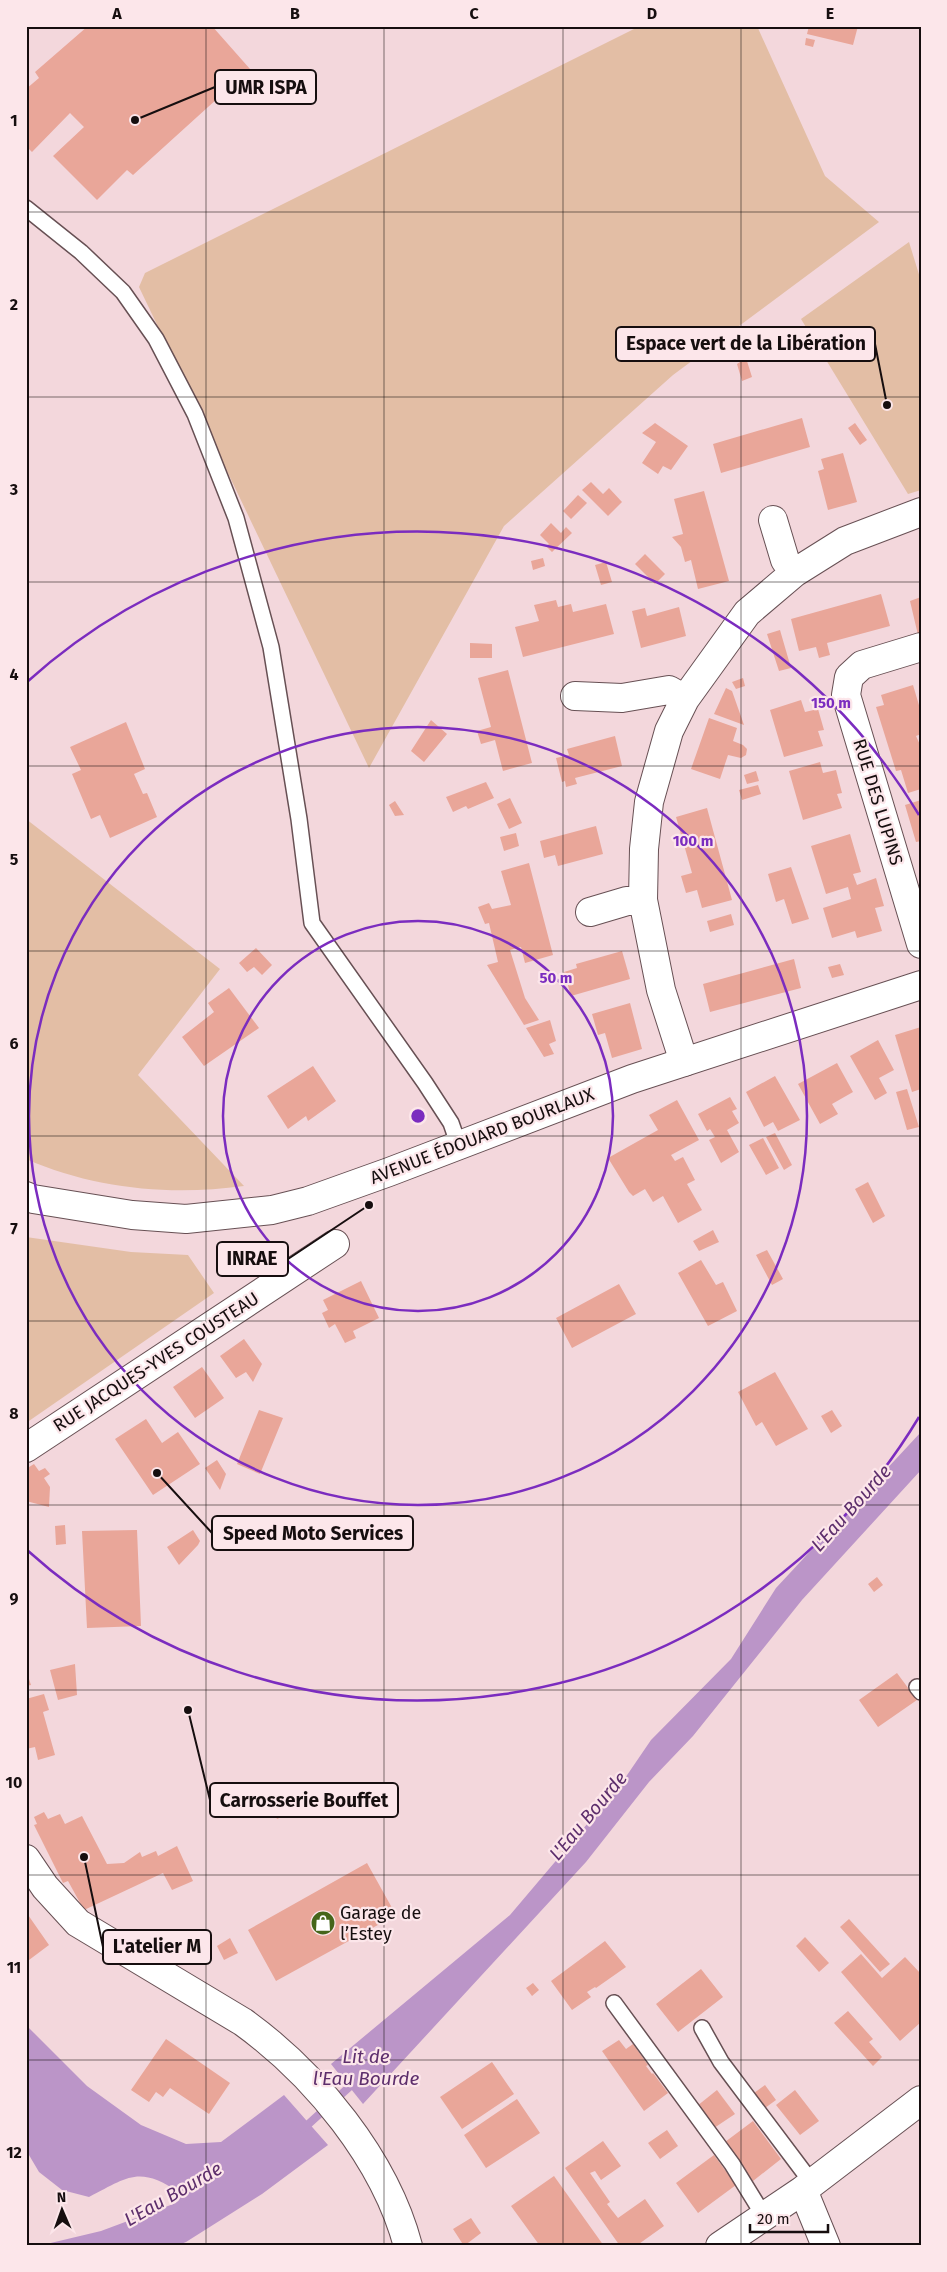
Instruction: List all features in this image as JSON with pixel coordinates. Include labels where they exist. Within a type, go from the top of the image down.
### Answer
[{"type":"street","points":[[684,1062],[661,990],[643,900],[644,849],[649,802],[669,731],[685,699],[747,613],[794,573],[845,541],[921,512]]},
{"type":"street","points":[[773,520],[785,560],[794,573]]},
{"type":"street","name":"RUE DES LUPINS","points":[[921,647],[862,665],[849,677],[846,695],[921,944]]},
{"type":"street","points":[[576,696],[622,698],[669,690],[685,699]]},
{"type":"street","points":[[590,912],[627,901],[643,900]]},
{"type":"street","name":"AVENUE ÉDOUARD BOURLAUX","points":[[29,1199],[132,1215],[186,1219],[220,1217],[272,1210],[308,1201],[459,1146],[632,1079],[921,985]]},
{"type":"street","name":"RUE JACQUES-YVES COUSTEAU","points":[[26,1448],[336,1244]]},
{"type":"street","points":[[26,1859],[44,1887],[78,1924],[243,2022],[267,2039],[295,2065],[357,2140],[379,2176],[402,2224],[408,2246]]},
{"type":"street","points":[[720,2246],[807,2187],[921,2100]]},
{"type":"street","points":[[807,2187],[826,2246]]},
{"type":"lane","points":[[26,208],[81,252],[123,292],[156,339],[195,414],[236,518],[271,647],[299,819],[312,923],[425,1083],[451,1123],[459,1146]]},
{"type":"lane","points":[[614,2003],[732,2164],[764,2216]]},
{"type":"lane","points":[[702,2028],[721,2062],[807,2187]]},
{"type":"shaded area","points":[[640,26],[757,26],[825,176],[879,222],[673,375],[504,526],[369,768],[139,287],[145,273]]},
{"type":"shaded area","points":[[909,242],[921,281],[921,490],[908,494],[801,319]]},
{"type":"shaded area","points":[[26,819],[220,969],[138,1075],[244,1186],[188,1190],[133,1188],[79,1177],[26,1159]]},
{"type":"shaded area","points":[[26,1237],[131,1252],[188,1255],[214,1293],[26,1423]]},
{"type":"water","name":"Lit de l'Eau Bourde","points":[[921,1432],[921,1470],[802,1600],[693,1736],[649,1782],[586,1862],[363,2104],[331,2064],[510,1915],[621,1784],[651,1740],[731,1659],[776,1588]]},
{"type":"water","name":"Lit de l'Eau Bourde","points":[[26,2025],[87,2086],[141,2125],[186,2144],[221,2142],[284,2095],[328,2145],[262,2194],[186,2242],[176,2246],[38,2246],[101,2231],[176,2203],[180,2193],[154,2179],[134,2177],[114,2184],[89,2197],[62,2190],[39,2172],[26,2150]]},
{"type":"building","points":[[88,26],[212,26],[250,69],[133,175],[127,170],[97,200],[53,156],[84,127],[70,113],[32,152],[26,146],[26,89],[39,78],[35,72]]},
{"type":"building","points":[[809,26],[858,26],[853,45],[807,34]]},
{"type":"building","points":[[806,38],[815,40],[813,47],[805,45]]},
{"type":"building","points":[[746,358],[752,377],[742,381],[737,364]]},
{"type":"building","points":[[802,418],[810,447],[721,473],[713,444]]},
{"type":"building","points":[[655,423],[688,446],[671,470],[663,466],[658,474],[642,463],[656,442],[642,433]]},
{"type":"building","points":[[855,423],[867,440],[860,445],[848,428]]},
{"type":"building","points":[[843,453],[857,502],[828,510],[818,471],[824,469],[821,459]]},
{"type":"building","points":[[591,482],[603,494],[609,488],[622,502],[608,516],[582,490]]},
{"type":"building","points":[[704,491],[729,581],[698,589],[691,560],[685,562],[681,547],[672,537],[683,534],[674,499]]},
{"type":"building","points":[[578,495],[587,503],[571,519],[563,511]]},
{"type":"building","points":[[551,523],[561,533],[566,527],[572,533],[552,552],[546,546],[549,544],[540,535]]},
{"type":"building","points":[[645,554],[665,574],[655,584],[635,564]]},
{"type":"building","points":[[543,558],[545,566],[533,570],[531,561]]},
{"type":"building","points":[[606,562],[612,582],[601,585],[595,565]]},
{"type":"building","points":[[881,594],[890,626],[827,643],[830,655],[819,658],[816,647],[799,651],[791,619]]},
{"type":"building","points":[[921,597],[921,634],[918,635],[910,601]]},
{"type":"building","points":[[556,600],[558,607],[571,604],[573,612],[606,604],[614,634],[523,657],[515,627],[539,621],[534,605]]},
{"type":"building","points":[[679,607],[686,636],[641,648],[632,611],[645,608],[647,616]]},
{"type":"building","points":[[780,630],[791,668],[779,671],[767,634]]},
{"type":"building","points":[[470,643],[492,644],[492,658],[470,658]]},
{"type":"building","points":[[508,670],[532,763],[503,771],[495,740],[481,744],[477,731],[491,727],[478,678]]},
{"type":"building","points":[[743,678],[745,686],[736,689],[732,682]]},
{"type":"building","points":[[913,685],[921,712],[921,734],[916,736],[921,747],[921,789],[908,793],[901,770],[896,771],[876,707],[884,705],[881,695]]},
{"type":"building","points":[[726,688],[732,691],[744,725],[714,714]]},
{"type":"building","points":[[801,700],[805,712],[818,709],[824,730],[818,731],[823,746],[784,757],[770,710]]},
{"type":"building","points":[[709,718],[737,728],[733,741],[747,749],[746,755],[741,758],[728,755],[720,779],[691,769]]},
{"type":"building","points":[[431,720],[447,734],[424,762],[411,751]]},
{"type":"building","points":[[126,722],[145,769],[134,774],[143,794],[147,793],[157,817],[110,838],[100,815],[91,819],[72,774],[81,770],[70,747]]},
{"type":"building","points":[[615,736],[622,766],[575,778],[577,784],[566,787],[565,781],[562,782],[556,758],[569,755],[567,749]]},
{"type":"building","points":[[820,762],[823,773],[836,770],[842,793],[837,794],[842,808],[803,820],[789,771]]},
{"type":"building","points":[[756,771],[759,781],[747,784],[744,775]]},
{"type":"building","points":[[486,782],[494,798],[468,809],[466,806],[453,812],[446,797]]},
{"type":"building","points":[[758,785],[761,794],[742,800],[739,790]]},
{"type":"building","points":[[510,798],[522,823],[509,829],[497,804]]},
{"type":"building","points":[[921,800],[921,841],[916,842],[905,805]]},
{"type":"building","points":[[395,801],[404,815],[395,816],[389,805]]},
{"type":"building","points":[[707,808],[732,900],[702,908],[697,890],[686,893],[681,876],[692,873],[676,817]]},
{"type":"building","points":[[596,826],[603,854],[558,866],[555,855],[544,858],[540,841]]},
{"type":"building","points":[[516,833],[519,846],[504,851],[500,837]]},
{"type":"building","points":[[850,834],[861,872],[853,874],[857,885],[876,878],[884,906],[875,908],[882,931],[857,938],[855,931],[832,938],[823,908],[851,899],[848,887],[826,894],[811,846]]},
{"type":"building","points":[[529,863],[553,955],[525,963],[521,947],[510,950],[525,998],[539,1020],[524,1025],[487,965],[498,962],[489,923],[485,924],[478,907],[489,903],[492,909],[511,905],[501,871]]},
{"type":"building","points":[[791,867],[809,919],[792,924],[784,899],[776,902],[768,874]]},
{"type":"building","points":[[731,914],[734,925],[710,932],[707,921]]},
{"type":"building","points":[[256,948],[272,965],[262,975],[254,967],[247,972],[239,963]]},
{"type":"building","points":[[622,951],[630,979],[571,996],[564,972],[577,968],[576,964]]},
{"type":"building","points":[[794,959],[801,988],[710,1012],[703,984]]},
{"type":"building","points":[[840,964],[844,975],[832,978],[828,967]]},
{"type":"building","points":[[229,988],[259,1028],[204,1066],[182,1037],[214,1012],[208,1003]]},
{"type":"building","points":[[630,1003],[642,1049],[612,1058],[605,1033],[598,1035],[592,1014]]},
{"type":"building","points":[[550,1020],[556,1041],[549,1044],[554,1054],[544,1057],[526,1028]]},
{"type":"building","points":[[921,1027],[921,1089],[912,1092],[895,1035]]},
{"type":"building","points":[[878,1040],[894,1070],[879,1078],[887,1093],[875,1100],[850,1056]]},
{"type":"building","points":[[837,1063],[853,1092],[832,1104],[838,1114],[820,1124],[798,1084]]},
{"type":"building","points":[[313,1066],[336,1101],[308,1121],[306,1116],[288,1129],[267,1096]]},
{"type":"building","points":[[775,1076],[800,1120],[778,1131],[773,1122],[764,1127],[746,1092]]},
{"type":"building","points":[[907,1089],[919,1127],[907,1130],[896,1092]]},
{"type":"building","points":[[730,1097],[737,1109],[732,1111],[739,1123],[727,1130],[739,1152],[721,1163],[709,1140],[715,1137],[710,1129],[707,1131],[698,1114]]},
{"type":"building","points":[[677,1100],[699,1140],[671,1155],[675,1161],[683,1157],[695,1180],[687,1184],[702,1210],[678,1223],[663,1196],[653,1202],[645,1189],[633,1196],[608,1158],[658,1130],[649,1115]]},
{"type":"building","points":[[775,1133],[792,1165],[784,1170],[766,1137]]},
{"type":"building","points":[[763,1138],[779,1168],[766,1175],[749,1145]]},
{"type":"building","points":[[868,1182],[885,1216],[873,1223],[855,1189]]},
{"type":"building","points":[[713,1230],[719,1242],[699,1251],[693,1241]]},
{"type":"building","points":[[767,1250],[783,1279],[772,1285],[756,1255]]},
{"type":"building","points":[[701,1260],[716,1285],[723,1282],[737,1311],[708,1326],[678,1273]]},
{"type":"building","points":[[361,1281],[379,1318],[353,1331],[356,1338],[345,1343],[335,1324],[329,1328],[322,1313],[328,1310],[323,1300]]},
{"type":"building","points":[[619,1284],[636,1314],[572,1348],[556,1318]]},
{"type":"building","points":[[244,1339],[262,1364],[253,1382],[246,1372],[236,1378],[220,1356]]},
{"type":"building","points":[[202,1367],[224,1398],[195,1418],[173,1387]]},
{"type":"building","points":[[775,1372],[808,1429],[776,1446],[762,1422],[756,1426],[738,1392]]},
{"type":"building","points":[[259,1410],[283,1418],[260,1474],[237,1464]]},
{"type":"building","points":[[832,1410],[842,1426],[831,1433],[821,1416]]},
{"type":"building","points":[[146,1419],[162,1443],[178,1432],[200,1464],[153,1495],[115,1439]]},
{"type":"building","points":[[217,1460],[226,1474],[220,1490],[205,1468]]},
{"type":"building","points":[[34,1464],[39,1471],[45,1468],[50,1474],[44,1478],[50,1487],[49,1507],[26,1501],[26,1469]]},
{"type":"building","points":[[65,1525],[66,1544],[56,1545],[55,1526]]},
{"type":"building","points":[[137,1530],[141,1626],[87,1628],[82,1531]]},
{"type":"building","points":[[193,1530],[200,1541],[179,1565],[167,1547]]},
{"type":"building","points":[[877,1577],[883,1585],[874,1592],[868,1584]]},
{"type":"building","points":[[75,1664],[77,1695],[58,1700],[50,1670]]},
{"type":"building","points":[[26,1670],[31,1685],[26,1686]]},
{"type":"building","points":[[897,1673],[917,1700],[878,1727],[859,1700]]},
{"type":"building","points":[[44,1694],[49,1710],[43,1712],[55,1755],[38,1760],[35,1747],[26,1749],[26,1699]]},
{"type":"building","points":[[288,1795],[295,1811],[277,1819],[270,1803]]},
{"type":"building","points":[[44,1812],[48,1819],[60,1814],[65,1824],[82,1816],[107,1864],[124,1863],[140,1852],[142,1857],[156,1851],[158,1856],[177,1846],[193,1881],[172,1890],[163,1873],[84,1910],[68,1881],[63,1883],[34,1825],[37,1824],[34,1817]]},
{"type":"building","points":[[367,1863],[396,1915],[276,1981],[248,1930]]},
{"type":"building","points":[[26,1912],[49,1945],[29,1960],[26,1960]]},
{"type":"building","points":[[849,1919],[890,1964],[880,1972],[840,1927]]},
{"type":"building","points":[[805,1937],[829,1963],[819,1972],[796,1946]]},
{"type":"building","points":[[230,1938],[238,1953],[224,1960],[217,1946]]},
{"type":"building","points":[[605,1941],[626,1967],[587,1992],[591,1997],[572,2010],[551,1981]]},
{"type":"building","points":[[861,1954],[882,1978],[905,1957],[921,1974],[921,2022],[900,2041],[841,1972]]},
{"type":"building","points":[[701,1969],[723,1997],[678,2032],[656,2004]]},
{"type":"building","points":[[533,1983],[539,1990],[532,1996],[526,1988]]},
{"type":"building","points":[[848,2011],[873,2039],[869,2042],[882,2057],[873,2066],[834,2023]]},
{"type":"building","points":[[166,2039],[230,2083],[209,2114],[170,2088],[163,2097],[156,2092],[149,2102],[131,2090]]},
{"type":"building","points":[[619,2040],[626,2049],[633,2044],[648,2065],[646,2066],[668,2093],[644,2111],[602,2051]]},
{"type":"building","points":[[492,2062],[514,2094],[462,2129],[440,2097]]},
{"type":"building","points":[[765,2085],[776,2100],[765,2108],[754,2093]]},
{"type":"building","points":[[717,2090],[735,2114],[714,2128],[697,2106]]},
{"type":"building","points":[[795,2090],[819,2121],[800,2135],[776,2105]]},
{"type":"building","points":[[517,2099],[540,2133],[486,2168],[464,2135]]},
{"type":"building","points":[[753,2121],[781,2159],[753,2181],[725,2142]]},
{"type":"building","points":[[667,2130],[678,2146],[660,2159],[648,2143]]},
{"type":"building","points":[[603,2141],[621,2166],[601,2180],[595,2171],[590,2173],[610,2202],[607,2204],[618,2218],[645,2199],[664,2226],[636,2246],[620,2246],[565,2168]]},
{"type":"building","points":[[714,2155],[736,2185],[698,2213],[676,2183]]},
{"type":"building","points":[[554,2176],[604,2246],[540,2246],[511,2206]]},
{"type":"building","points":[[471,2218],[481,2233],[464,2246],[453,2229]]},
{"type":"waterway","name":"L'Eau Bourde","points":[[303,2129],[357,2080]]},
{"type":"place","name":"UMR ISPA","points":[[135,120]]},
{"type":"place","name":"Espace vert de la Libération","points":[[887,405]]},
{"type":"place","name":"INRAE","points":[[369,1205]]},
{"type":"place","name":"Speed Moto Services","points":[[157,1473]]},
{"type":"place","name":"Carrosserie Bouffet","points":[[188,1710]]},
{"type":"place","name":"L'atelier M","points":[[84,1857]]},
{"type":"place","name":"Garage de l’Estey","points":[[323,1923]]}]
